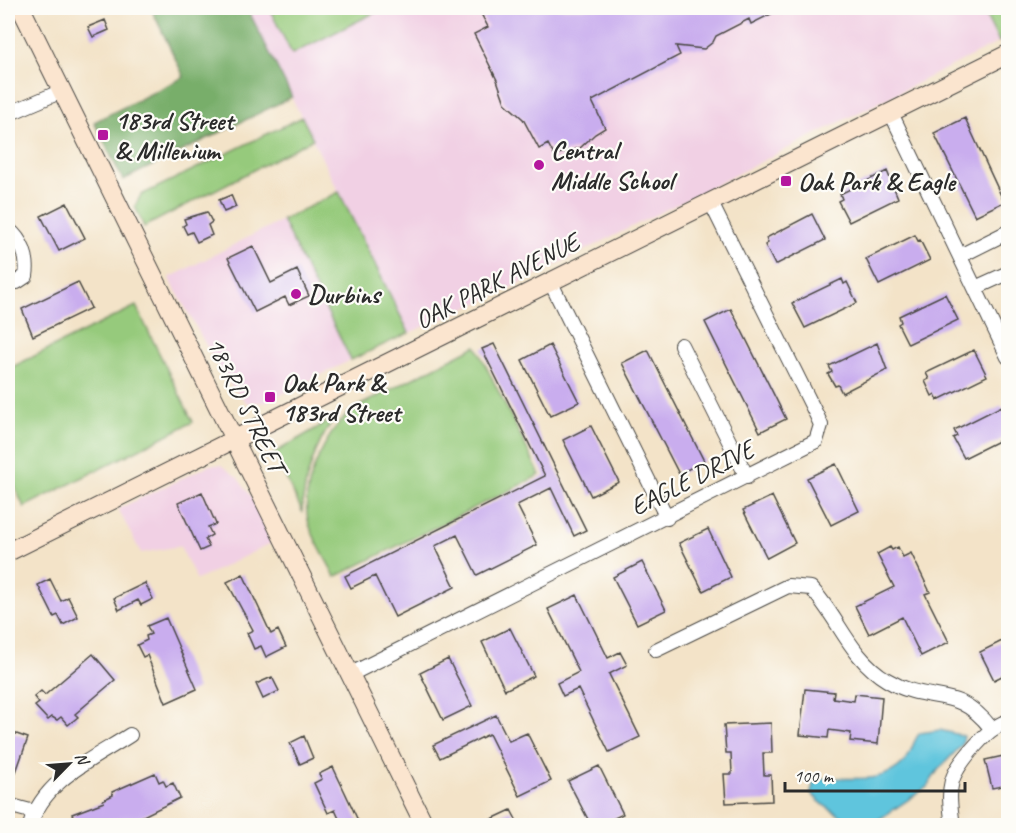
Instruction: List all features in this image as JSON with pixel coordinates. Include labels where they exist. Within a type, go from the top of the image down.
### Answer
[{"type":"street","name":"183RD STREET","points":[[21,8],[425,825]]},
{"type":"street","name":"OAK PARK AVENUE","points":[[8,552],[1008,54]]},
{"type":"street","points":[[8,114],[62,91]]},
{"type":"street","points":[[891,113],[1008,357]]},
{"type":"street","name":"EAGLE DRIVE","points":[[351,674],[667,518],[811,444],[820,435],[821,425],[711,203]]},
{"type":"street","points":[[8,229],[16,236],[27,259],[27,268],[26,276],[17,282],[8,282]]},
{"type":"street","points":[[960,256],[1008,232]]},
{"type":"street","points":[[975,288],[1008,273]]},
{"type":"street","points":[[551,283],[667,518]]},
{"type":"street","points":[[681,345],[747,477]]},
{"type":"street","points":[[656,650],[788,586],[811,588],[820,598],[850,647],[886,680],[922,695],[962,701],[978,712],[991,729]]},
{"type":"street","points":[[953,825],[949,798],[951,780],[957,766],[991,729],[1008,721]]},
{"type":"street","points":[[8,805],[32,819],[54,784],[130,735]]},
{"type":"shaded area","name":"Central Middle School","points":[[247,8],[982,8],[999,42],[494,296],[409,333]]},
{"type":"shaded area","points":[[282,220],[351,360],[266,402],[247,403],[223,376],[169,278]]},
{"type":"shaded area","points":[[210,465],[221,465],[237,477],[252,498],[275,541],[197,580],[180,546],[141,553],[118,509]]},
{"type":"green space","points":[[151,8],[247,8],[292,97],[123,180],[94,122],[184,77]]},
{"type":"green space","points":[[269,8],[384,8],[292,54]]},
{"type":"green space","points":[[982,8],[1008,8],[1008,37],[999,42]]},
{"type":"green space","points":[[302,117],[313,139],[144,227],[135,206],[141,195]]},
{"type":"green space","points":[[339,192],[409,333],[351,360],[282,220]]},
{"type":"green space","points":[[136,306],[193,422],[24,507],[8,472],[8,369]]},
{"type":"green space","points":[[476,346],[540,475],[335,577],[312,533],[307,512],[307,496],[316,463],[333,432],[353,409]]},
{"type":"green space","points":[[334,418],[312,462],[305,486],[302,511],[274,453]]},
{"type":"water","points":[[940,730],[964,736],[962,745],[938,770],[927,787],[875,822],[860,823],[841,816],[811,793],[814,780],[873,778],[884,775],[907,759],[920,733]]},
{"type":"building","points":[[478,8],[783,8],[751,24],[749,19],[716,36],[713,42],[704,49],[676,46],[680,55],[592,101],[605,128],[580,148],[554,155],[548,144],[539,149],[523,119],[505,103],[497,80],[474,34],[488,27]]},
{"type":"building","points":[[105,20],[109,30],[93,37],[88,27]]},
{"type":"building","points":[[965,118],[1004,202],[975,216],[934,133]]},
{"type":"building","points":[[887,171],[898,198],[849,222],[838,201],[842,199],[840,194]]},
{"type":"building","points":[[231,195],[236,207],[224,212],[219,200]]},
{"type":"building","points":[[67,203],[85,238],[59,251],[41,216]]},
{"type":"building","points":[[207,212],[212,222],[208,225],[212,235],[197,242],[192,232],[187,234],[183,226],[186,224],[184,219]]},
{"type":"building","points":[[812,214],[825,240],[775,265],[765,245],[768,243],[766,238]]},
{"type":"building","points":[[915,235],[930,260],[879,285],[866,259]]},
{"type":"building","points":[[253,246],[271,283],[297,270],[309,296],[289,305],[285,297],[255,312],[228,258]]},
{"type":"building","points":[[842,279],[844,284],[847,282],[857,303],[805,328],[792,303]]},
{"type":"building","points":[[78,282],[91,308],[33,336],[22,309]]},
{"type":"building","points":[[945,294],[958,320],[908,344],[898,324],[901,322],[899,316]]},
{"type":"building","points":[[731,309],[786,419],[760,432],[705,322]]},
{"type":"building","points":[[877,343],[887,370],[842,393],[828,374],[832,372],[829,366]]},
{"type":"building","points":[[494,344],[586,530],[574,536],[551,488],[517,505],[537,545],[477,575],[457,535],[435,546],[455,587],[395,617],[375,576],[351,588],[345,576],[545,476],[482,349]]},
{"type":"building","points":[[550,345],[579,402],[550,416],[522,360]]},
{"type":"building","points":[[648,350],[704,461],[679,474],[622,363]]},
{"type":"building","points":[[974,350],[987,376],[938,400],[935,394],[932,396],[925,381],[929,379],[926,373]]},
{"type":"building","points":[[1002,406],[1008,420],[1008,436],[964,458],[953,438],[957,436],[954,430]]},
{"type":"building","points":[[591,426],[619,482],[591,496],[563,440]]},
{"type":"building","points":[[836,464],[859,511],[831,525],[807,478]]},
{"type":"building","points":[[202,492],[216,524],[208,527],[212,535],[205,539],[209,547],[200,551],[178,503]]},
{"type":"building","points":[[772,496],[795,543],[767,558],[743,510]]},
{"type":"building","points":[[708,529],[731,577],[703,591],[679,543]]},
{"type":"building","points":[[890,547],[892,550],[898,547],[903,557],[911,553],[930,592],[925,594],[949,642],[921,656],[902,617],[869,634],[855,606],[894,587],[877,554]]},
{"type":"building","points":[[642,562],[666,610],[637,624],[613,577]]},
{"type":"building","points":[[243,574],[271,634],[278,630],[286,647],[266,657],[261,646],[254,649],[247,633],[253,630],[227,582]]},
{"type":"building","points":[[50,579],[61,601],[68,597],[78,617],[63,625],[58,615],[54,617],[38,585]]},
{"type":"building","points":[[145,583],[153,599],[141,605],[138,600],[119,610],[114,598]]},
{"type":"building","points":[[577,595],[608,658],[620,652],[627,665],[609,674],[640,737],[609,752],[578,689],[563,696],[557,683],[579,672],[548,609]]},
{"type":"building","points":[[166,618],[197,689],[166,703],[147,655],[143,657],[137,645],[147,640],[146,636],[151,634],[147,626]]},
{"type":"building","points":[[510,628],[534,676],[505,690],[482,642]]},
{"type":"building","points":[[1008,638],[1008,673],[994,680],[980,652]]},
{"type":"building","points":[[93,654],[115,680],[75,714],[78,717],[68,725],[61,717],[57,720],[52,717],[48,720],[35,706],[39,703],[34,697],[41,691],[45,695]]},
{"type":"building","points":[[448,659],[472,706],[443,720],[420,673]]},
{"type":"building","points":[[272,677],[279,691],[263,699],[256,684]]},
{"type":"building","points":[[805,689],[834,692],[833,698],[854,701],[855,694],[882,697],[878,744],[850,741],[851,733],[829,730],[828,738],[800,735]]},
{"type":"building","points":[[496,715],[509,741],[527,733],[551,781],[520,796],[489,734],[440,758],[433,745]]},
{"type":"building","points":[[771,723],[772,753],[763,753],[764,775],[771,775],[772,801],[726,803],[724,774],[732,774],[731,753],[726,753],[724,725]]},
{"type":"building","points":[[8,731],[28,738],[16,772],[8,769]]},
{"type":"building","points":[[304,736],[313,758],[300,764],[290,743]]},
{"type":"building","points":[[1008,755],[1008,785],[992,788],[985,760]]},
{"type":"building","points":[[599,766],[623,814],[600,825],[591,825],[568,781]]},
{"type":"building","points":[[333,767],[360,825],[342,825],[335,810],[328,813],[314,783],[322,779],[319,774]]},
{"type":"building","points":[[155,773],[159,782],[163,780],[166,786],[173,783],[180,798],[125,825],[77,825],[72,814],[104,802],[103,800],[113,795],[112,792]]},
{"type":"building","points":[[511,810],[519,825],[479,825]]},
{"type":"place","name":"183rd Street & Millenium","points":[[103,135]]},
{"type":"place","name":"Central Middle School","points":[[539,165]]},
{"type":"place","name":"Oak Park & Eagle","points":[[786,181]]},
{"type":"place","name":"Durbins","points":[[296,294]]},
{"type":"place","name":"Oak Park & 183rd Street","points":[[270,397]]}]
